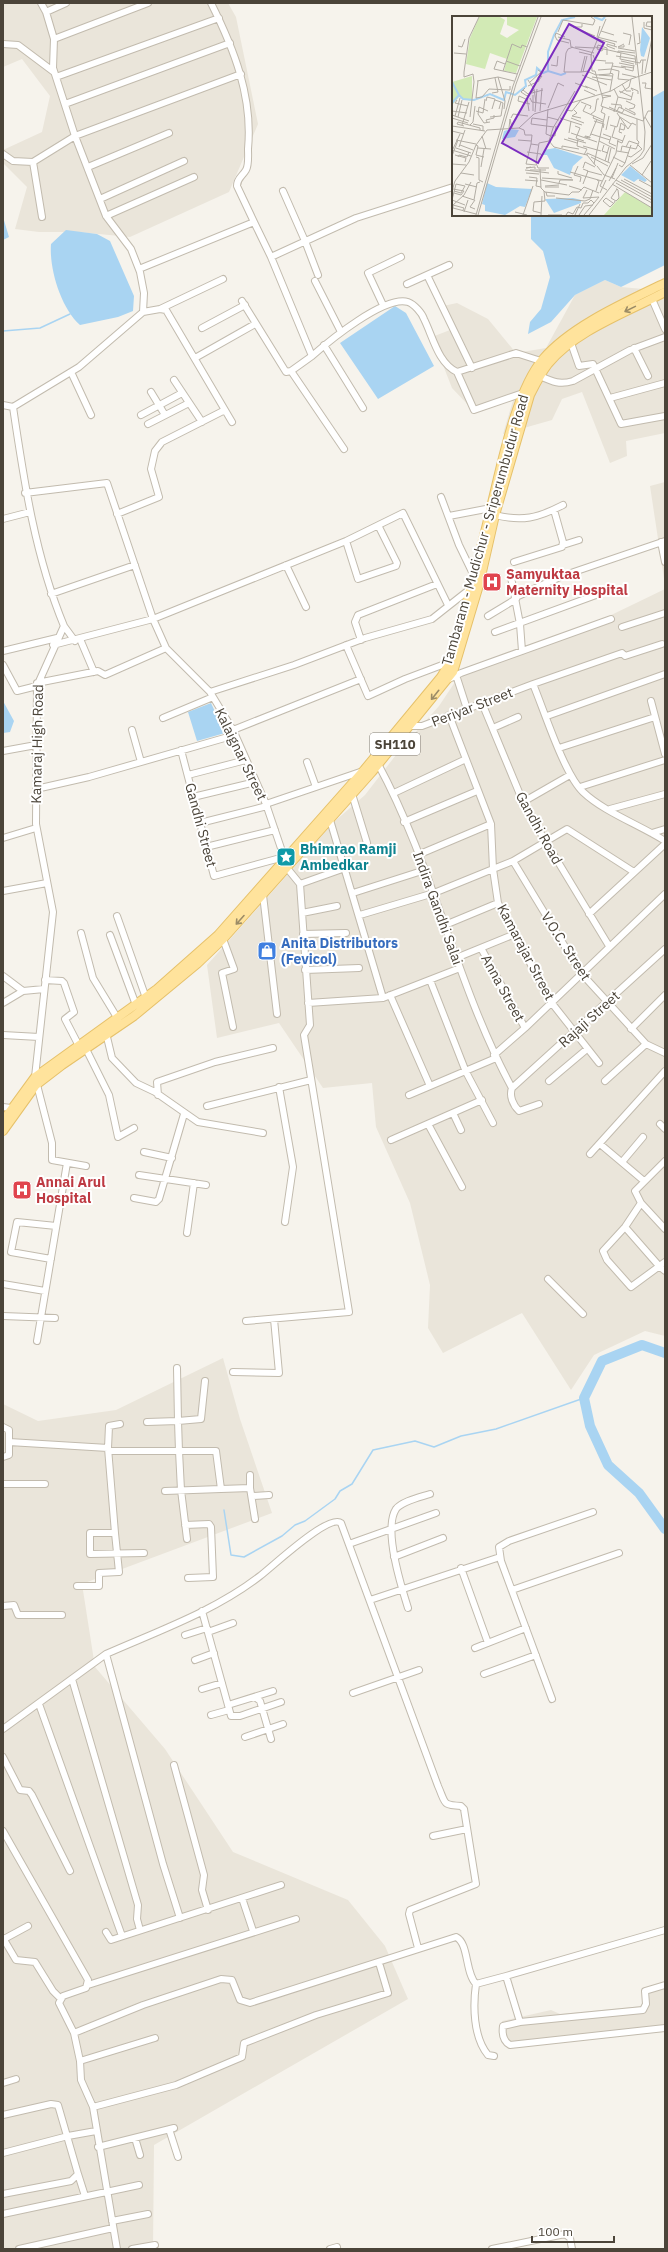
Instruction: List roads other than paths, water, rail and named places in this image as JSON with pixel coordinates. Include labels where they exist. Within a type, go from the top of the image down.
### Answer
[{"type":"main road","name":"Tambaram - Mudichur - Sriperumbudur Road","points":[[3,1121],[7,1108],[36,1082],[82,1047],[162,993],[223,939],[263,895],[285,862],[330,820],[406,725],[446,681],[457,663],[479,585],[493,512],[495,487],[523,393],[545,362],[567,338],[590,323],[665,283]]},
{"type":"main road","name":"Tambaram - Mudichur - Sriperumbudur Road","points":[[406,725],[450,662],[493,512],[530,395],[540,376],[545,362],[571,343],[617,316],[665,292]]},
{"type":"main road","name":"Tambaram - Mudichur - Sriperumbudur Road","points":[[106,1032],[118,1019],[146,998],[218,935],[285,862],[364,770],[376,761]]},
{"type":"main road","name":"Tambaram - Mudichur - Sriperumbudur Road","points":[[3,1131],[36,1082]]},
{"type":"street","points":[[41,3],[46,12],[54,39],[55,75],[75,136],[106,216],[130,249],[139,269],[144,293],[143,312]]},
{"type":"street","points":[[46,12],[66,3]]},
{"type":"street","points":[[54,39],[148,3]]},
{"type":"street","points":[[212,3],[230,42],[241,74],[250,133],[246,170],[237,181],[237,186],[271,257],[312,356]]},
{"type":"street","points":[[55,75],[219,18]]},
{"type":"street","points":[[65,104],[230,42]]},
{"type":"street","points":[[3,44],[18,44],[55,75]]},
{"type":"street","points":[[3,154],[13,160],[33,162],[75,136],[241,74]]},
{"type":"street","points":[[88,167],[169,133]]},
{"type":"street","points":[[100,199],[184,161]]},
{"type":"street","points":[[33,162],[42,217]]},
{"type":"street","points":[[106,216],[194,177]]},
{"type":"street","points":[[271,257],[356,218],[452,186]]},
{"type":"street","points":[[283,190],[305,241],[316,278],[341,332]]},
{"type":"street","points":[[139,269],[254,222]]},
{"type":"street","points":[[383,305],[368,273],[401,257]]},
{"type":"street","points":[[407,284],[449,265]]},
{"type":"street","points":[[427,275],[472,368]]},
{"type":"street","points":[[3,405],[12,407],[71,372],[143,312],[160,309],[223,279]]},
{"type":"street","points":[[652,299],[665,329]]},
{"type":"street","points":[[202,328],[243,303],[286,372],[291,371],[341,332],[383,305],[406,301],[412,304],[424,317],[439,355],[450,369],[457,372],[516,353],[545,362]]},
{"type":"street","points":[[160,309],[166,310],[232,422]]},
{"type":"street","points":[[195,358],[255,324]]},
{"type":"street","points":[[540,376],[554,383],[563,384],[634,348],[665,337]]},
{"type":"street","points":[[571,343],[579,366],[593,364],[596,368],[621,424],[665,416]]},
{"type":"street","points":[[324,345],[363,408]]},
{"type":"street","points":[[634,348],[648,376]]},
{"type":"street","points":[[291,371],[344,449]]},
{"type":"street","points":[[71,372],[92,415]]},
{"type":"street","points":[[457,372],[474,410],[523,393]]},
{"type":"street","points":[[174,380],[202,422]]},
{"type":"street","points":[[610,398],[665,383]]},
{"type":"street","points":[[151,392],[165,415]]},
{"type":"street","points":[[141,415],[182,393]]},
{"type":"street","points":[[148,424],[189,403]]},
{"type":"street","points":[[12,407],[25,493],[51,594],[64,626],[78,640],[94,672]]},
{"type":"street","points":[[117,514],[159,497],[151,469],[155,451],[162,442],[225,410]]},
{"type":"street","name":"Kalaignar Street","points":[[25,493],[107,483],[153,619],[166,648],[211,695],[234,733],[267,805],[285,862]]},
{"type":"street","points":[[440,497],[459,545],[474,576]]},
{"type":"street","points":[[448,516],[493,512],[514,520],[530,518],[554,510],[563,505]]},
{"type":"street","points":[[554,510],[563,545]]},
{"type":"street","points":[[3,520],[30,512]]},
{"type":"street","points":[[53,645],[78,640],[153,619],[346,541],[379,527],[403,514],[448,606]]},
{"type":"street","points":[[346,541],[358,578],[396,566],[397,563],[379,527]]},
{"type":"street","points":[[514,562],[557,549],[563,545],[579,540]]},
{"type":"street","points":[[488,616],[516,598],[562,576],[663,542],[665,562]]},
{"type":"street","points":[[51,594],[135,565]]},
{"type":"street","points":[[286,565],[306,607]]},
{"type":"street","points":[[510,572],[520,624],[522,651]]},
{"type":"street","points":[[361,640],[355,622],[358,614],[437,584]]},
{"type":"street","points":[[162,718],[211,695],[361,640],[432,619],[470,589]]},
{"type":"street","points":[[495,632],[596,595]]},
{"type":"street","points":[[622,627],[665,613]]},
{"type":"street","points":[[446,681],[456,675],[611,619]]},
{"type":"street","name":"Kamaraj High Road","points":[[36,1082],[39,1037],[52,912],[36,828],[37,684],[53,645],[64,626]]},
{"type":"street","points":[[3,651],[57,638]]},
{"type":"street","name":"Periyar Street","points":[[406,725],[422,726],[533,684],[622,653],[624,656],[662,644]]},
{"type":"street","points":[[346,646],[368,696],[450,662]]},
{"type":"street","points":[[3,665],[17,691],[37,684],[94,672],[98,672],[105,676],[166,648]]},
{"type":"street","points":[[547,716],[665,674]]},
{"type":"street","points":[[456,675],[467,709]]},
{"type":"street","points":[[36,789],[141,762],[234,733],[361,679]]},
{"type":"street","points":[[533,684],[570,775],[583,792],[665,842],[589,914]]},
{"type":"street","points":[[651,701],[665,754]]},
{"type":"street","name":"Gandhi Road","points":[[482,703],[523,802],[545,843],[609,946]]},
{"type":"street","name":"Kamarajar Street","points":[[449,715],[491,824],[493,869],[498,902],[551,1002],[573,1032],[599,1063]]},
{"type":"street","points":[[493,728],[518,717]]},
{"type":"street","points":[[559,748],[655,717]]},
{"type":"street","points":[[132,730],[141,762]]},
{"type":"street","points":[[3,751],[36,745]]},
{"type":"street","name":"Gandhi Street","points":[[181,750],[214,876],[285,862]]},
{"type":"street","points":[[394,792],[466,759]]},
{"type":"street","points":[[188,775],[246,760]]},
{"type":"street","points":[[580,787],[665,760]]},
{"type":"street","name":"Indira Gandhi Salai","points":[[376,761],[394,792],[404,822],[420,854],[456,958],[495,1056],[512,1088],[511,1097],[519,1111],[540,1104]]},
{"type":"street","points":[[307,762],[316,787]]},
{"type":"street","points":[[200,823],[267,805],[364,770]]},
{"type":"street","points":[[523,802],[570,775]]},
{"type":"street","points":[[193,797],[256,782]]},
{"type":"street","points":[[404,822],[477,791]]},
{"type":"street","points":[[352,794],[367,843]]},
{"type":"street","points":[[610,809],[665,794]]},
{"type":"street","points":[[330,820],[360,916],[383,998]]},
{"type":"street","points":[[420,854],[491,824]]},
{"type":"street","points":[[3,838],[36,828]]},
{"type":"street","points":[[652,833],[665,829]]},
{"type":"street","points":[[206,847],[275,830]]},
{"type":"street","points":[[360,916],[434,893],[513,861],[564,831],[570,830],[634,872]]},
{"type":"street","name":"V.O.C. Street","points":[[513,861],[581,973],[646,1044],[665,1053]]},
{"type":"street","points":[[246,1321],[349,1312],[304,1035],[310,1025],[300,884],[285,862]]},
{"type":"street","points":[[300,884],[345,868]]},
{"type":"street","points":[[353,893],[425,870]]},
{"type":"street","points":[[3,891],[47,883]]},
{"type":"street","points":[[409,1095],[466,1072],[495,1056],[665,894]]},
{"type":"street","points":[[263,895],[277,1014]]},
{"type":"street","points":[[445,925],[498,902]]},
{"type":"street","points":[[302,913],[338,906]]},
{"type":"street","points":[[117,916],[146,998]]},
{"type":"street","points":[[81,933],[93,978],[118,1019]]},
{"type":"street","points":[[303,934],[346,933]]},
{"type":"street","points":[[456,958],[515,934]]},
{"type":"street","points":[[110,935],[136,1006]]},
{"type":"street","points":[[223,939],[234,969],[222,973],[233,1027]]},
{"type":"street","name":"Anna Street","points":[[481,948],[525,1028]]},
{"type":"street","name":"Rajaji Street","points":[[512,1088],[665,949]]},
{"type":"street","points":[[305,970],[359,968]]},
{"type":"street","points":[[308,1003],[383,998],[460,968]]},
{"type":"street","points":[[3,976],[23,991]]},
{"type":"street","points":[[45,980],[62,981],[64,983],[74,1012],[65,1019],[109,1094],[118,1137],[134,1128]]},
{"type":"street","points":[[430,980],[466,1072],[493,1123]]},
{"type":"street","points":[[3,1003],[23,991],[44,989]]},
{"type":"street","points":[[390,995],[430,1086]]},
{"type":"street","points":[[631,1029],[665,995]]},
{"type":"street","points":[[106,1032],[112,1058],[120,1068],[136,1083],[158,1095],[184,1114],[198,1122],[263,1133]]},
{"type":"street","points":[[3,1034],[39,1037]]},
{"type":"street","points":[[605,1081],[646,1044]]},
{"type":"street","points":[[158,1095],[157,1082],[216,1062],[273,1048]]},
{"type":"street","points":[[549,1081],[588,1049]]},
{"type":"street","points":[[590,1154],[665,1071]]},
{"type":"street","points":[[207,1106],[311,1080]]},
{"type":"street","points":[[36,1082],[52,1143],[52,1160],[86,1166]]},
{"type":"street","points":[[279,1087],[293,1166],[285,1222]]},
{"type":"street","points":[[391,1140],[482,1100]]},
{"type":"street","points":[[453,1113],[461,1130]]},
{"type":"street","points":[[134,1198],[156,1202],[159,1199],[166,1180],[184,1114]]},
{"type":"street","points":[[428,1124],[462,1187]]},
{"type":"street","points":[[622,1162],[643,1137]]},
{"type":"street","points":[[600,1144],[644,1181]]},
{"type":"street","points":[[144,1152],[172,1158]]},
{"type":"street","points":[[665,1161],[635,1192],[641,1203],[665,1229]]},
{"type":"street","points":[[37,1341],[67,1163]]},
{"type":"street","points":[[139,1175],[206,1185]]},
{"type":"street","points":[[187,1233],[194,1184]]},
{"type":"street","points":[[641,1203],[625,1226],[603,1251],[612,1265],[631,1287],[662,1269],[665,1262]]},
{"type":"street","points":[[51,1259],[11,1252],[17,1222],[56,1226]]},
{"type":"street","points":[[625,1226],[662,1269]]},
{"type":"street","points":[[548,1279],[583,1314]]},
{"type":"street","points":[[3,1284],[45,1291]]},
{"type":"street","points":[[3,1316],[55,1318]]},
{"type":"street","points":[[233,1372],[279,1373],[274,1318]]},
{"type":"street","points":[[177,1368],[180,1490],[187,1539]]},
{"type":"street","points":[[147,1422],[201,1419],[205,1381]]},
{"type":"street","points":[[77,1586],[99,1586],[99,1573],[119,1572],[109,1449],[110,1426],[120,1424]]},
{"type":"street","points":[[3,1427],[9,1430],[9,1455],[3,1457]]},
{"type":"street","points":[[9,1442],[109,1449],[216,1451],[221,1489]]},
{"type":"street","points":[[250,1475],[250,1488],[253,1496],[255,1519]]},
{"type":"street","points":[[3,1484],[45,1484]]},
{"type":"street","points":[[165,1491],[250,1488]]},
{"type":"street","points":[[408,1608],[394,1557],[392,1529],[396,1509],[400,1505],[430,1494]]},
{"type":"street","points":[[253,1496],[269,1495]]},
{"type":"street","points":[[552,1699],[500,1557],[499,1547],[503,1544],[593,1512]]},
{"type":"street","points":[[349,1544],[436,1513]]},
{"type":"street","points":[[3,1729],[106,1654],[202,1610],[241,1590],[324,1526],[339,1521],[370,1600],[444,1801],[450,1807],[459,1806],[464,1809],[476,1884],[410,1910],[409,1914],[418,1948]]},
{"type":"street","points":[[185,1525],[209,1524],[212,1534],[213,1578],[188,1578]]},
{"type":"street","points":[[115,1533],[90,1534],[90,1554],[144,1553]]},
{"type":"street","points":[[394,1557],[443,1538]]},
{"type":"street","points":[[512,1590],[619,1553]]},
{"type":"street","points":[[370,1600],[461,1568],[500,1557]]},
{"type":"street","points":[[461,1568],[488,1643]]},
{"type":"street","points":[[3,1606],[14,1605],[18,1615],[62,1615]]},
{"type":"street","points":[[202,1610],[232,1716],[236,1717],[281,1702]]},
{"type":"street","points":[[185,1635],[233,1623]]},
{"type":"street","points":[[475,1648],[526,1628]]},
{"type":"street","points":[[195,1660],[214,1653]]},
{"type":"street","points":[[106,1654],[163,1864],[180,1918]]},
{"type":"street","points":[[484,1674],[536,1655]]},
{"type":"street","points":[[353,1693],[419,1670]]},
{"type":"street","points":[[72,1679],[138,1906],[137,1919],[140,1930]]},
{"type":"street","points":[[202,1688],[222,1682]]},
{"type":"street","points":[[211,1715],[273,1691]]},
{"type":"street","points":[[255,1697],[260,1701],[271,1739]]},
{"type":"street","points":[[39,1704],[122,1936]]},
{"type":"street","points":[[245,1737],[283,1724]]},
{"type":"street","points":[[3,1757],[20,1790],[29,1791],[32,1795],[70,1871]]},
{"type":"street","points":[[174,1765],[201,1860],[204,1875],[202,1890],[208,1910]]},
{"type":"street","points":[[433,1836],[467,1829]]},
{"type":"street","points":[[3,1831],[5,1840],[88,1980],[88,1985]]},
{"type":"street","points":[[106,1932],[112,1940],[281,1885]]},
{"type":"street","points":[[242,1898],[253,1931]]},
{"type":"street","points":[[60,1998],[86,1988],[88,1985],[253,1931],[296,1919]]},
{"type":"street","points":[[28,1926],[3,1939],[16,1960],[35,1962],[53,1992],[60,1998]]},
{"type":"street","points":[[476,1984],[665,1930]]},
{"type":"street","points":[[74,2033],[143,2005],[221,1979],[232,1980],[240,2000],[250,2003],[418,1948],[450,1938],[458,1938],[461,1941],[472,1978],[476,1984],[473,2004],[480,2040],[488,2055],[494,2056]]},
{"type":"street","points":[[92,2107],[176,2085],[242,2057],[244,2044],[247,2042],[316,2015],[388,1993],[380,1966]]},
{"type":"street","points":[[506,1976],[520,2022]]},
{"type":"street","points":[[665,1985],[645,1991],[646,2004],[643,2010],[520,2022],[503,2026],[502,2032],[506,2042],[510,2045],[665,2028]]},
{"type":"street","points":[[60,1998],[59,2003],[74,2033],[80,2061],[81,2080],[92,2107],[117,2249]]},
{"type":"street","points":[[80,2061],[155,2038]]},
{"type":"street","points":[[3,2083],[16,2080]]},
{"type":"street","points":[[3,2115],[51,2104],[58,2105],[85,2196]]},
{"type":"street","points":[[98,2147],[172,2128],[178,2157]]},
{"type":"street","points":[[3,2153],[68,2136],[96,2131]]},
{"type":"street","points":[[135,2138],[140,2155]]},
{"type":"street","points":[[3,2194],[71,2181],[78,2174]]},
{"type":"street","points":[[3,2214],[139,2185]]},
{"type":"street","points":[[19,2249],[148,2214]]},
{"type":"street","points":[[492,2249],[565,2234],[570,2238],[572,2249]]},
{"type":"street","points":[[132,2249],[155,2245]]},
{"type":"street","points":[[330,2249],[337,2247]]},
{"type":"water","points":[[665,90],[665,265],[621,287],[605,280],[575,295],[551,322],[528,334],[530,322],[541,309],[550,277],[543,251],[531,239],[531,216],[652,216],[652,97]]},
{"type":"water","points":[[3,217],[9,237],[3,240]]},
{"type":"water","points":[[66,230],[97,234],[110,241],[134,296],[133,311],[118,317],[80,325],[73,318],[67,309],[58,288],[54,276],[51,254],[51,244]]},
{"type":"water","points":[[395,306],[406,313],[434,366],[378,399],[340,343]]},
{"type":"water","points":[[3,701],[14,721],[10,732],[3,733]]},
{"type":"water","points":[[211,703],[225,733],[197,741],[188,712]]},
{"type":"waterway","points":[[3,331],[40,328],[70,314]]},
{"type":"waterway","points":[[665,1353],[642,1345],[602,1361],[584,1398],[590,1426],[608,1465],[639,1493],[665,1529]]},
{"type":"waterway","points":[[224,1510],[231,1555],[244,1557],[282,1536],[295,1525],[305,1521],[335,1499],[340,1491],[352,1484],[373,1450],[415,1441],[434,1447],[461,1436],[496,1429],[584,1398]]},
{"type":"place","name":"Samyuktaa Maternity Hospital","points":[[492,582]]},
{"type":"place","name":"Bhimrao Ramji Ambedkar","points":[[286,857]]},
{"type":"place","name":"Anita Distributors (Fevicol)","points":[[267,951]]},
{"type":"place","name":"Annai Arul Hospital","points":[[22,1190]]}]
